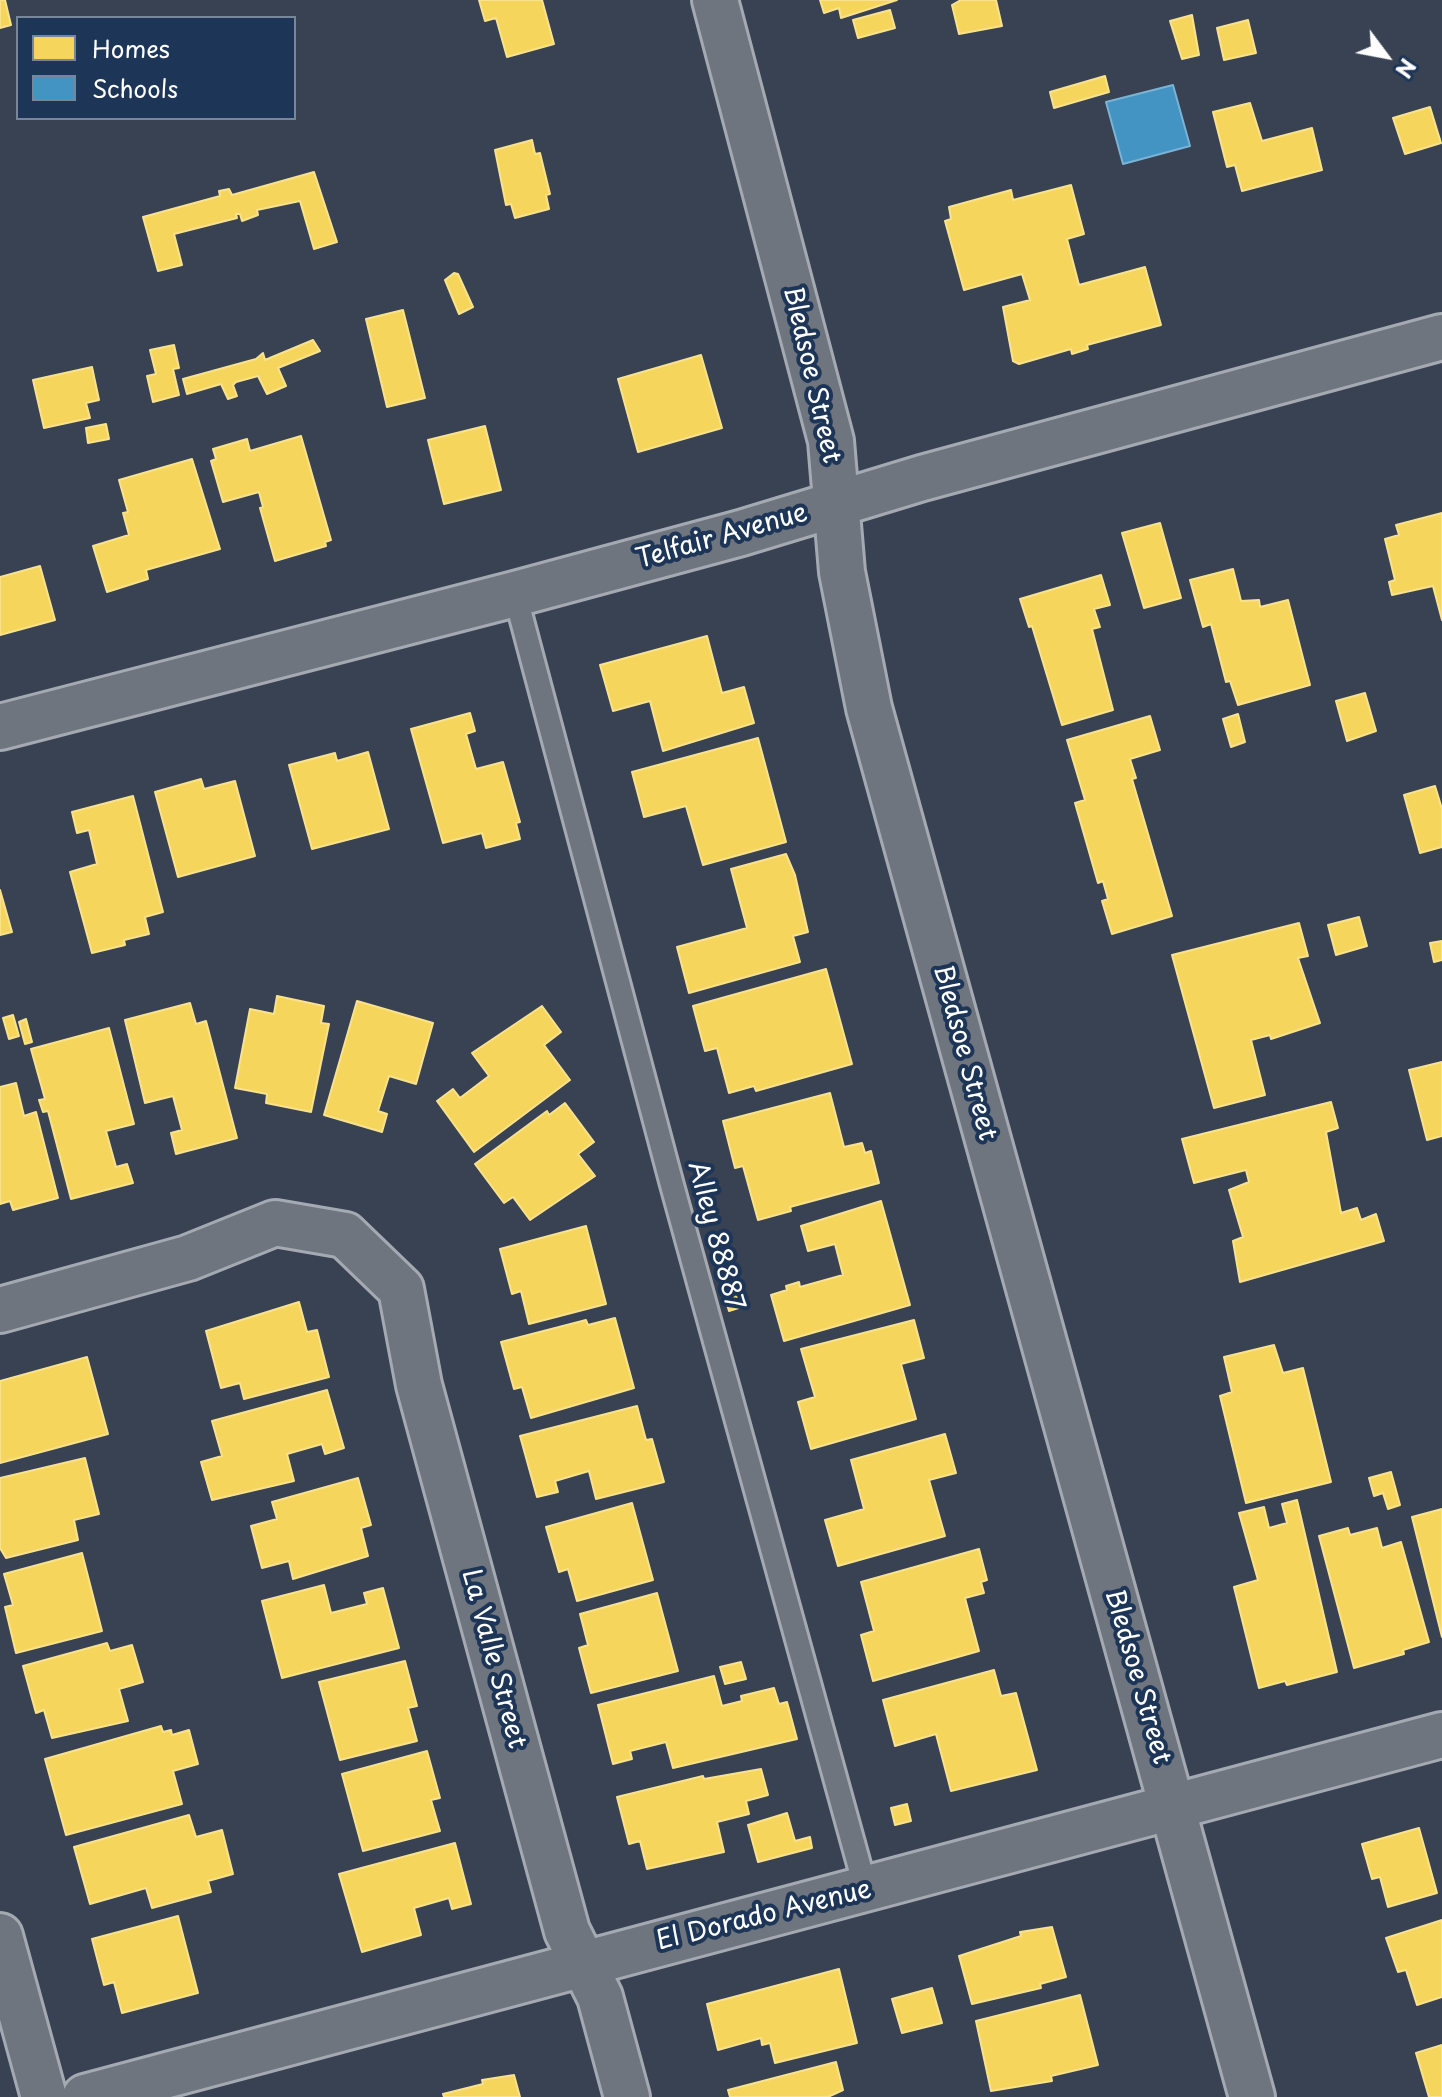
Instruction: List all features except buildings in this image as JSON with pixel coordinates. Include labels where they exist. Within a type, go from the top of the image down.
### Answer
[{"type":"street","name":"Bledsoe Street","points":[[715,0],[831,441],[847,603],[869,708],[1252,2097]]},
{"type":"street","name":"Telfair Avenue","points":[[0,727],[515,594],[1442,337]]},
{"type":"street","name":"La Valle Street","points":[[0,1310],[188,1258],[275,1223],[345,1235],[401,1289],[423,1400],[567,1931],[600,1997],[627,2097]]},
{"type":"street","name":"El Dorado Avenue","points":[[85,2097],[1442,1735]]},
{"type":"street","points":[[0,1936],[44,2097]]},
{"type":"lane","name":"Alley 88887","points":[[515,594],[672,1185],[866,1890]]}]
